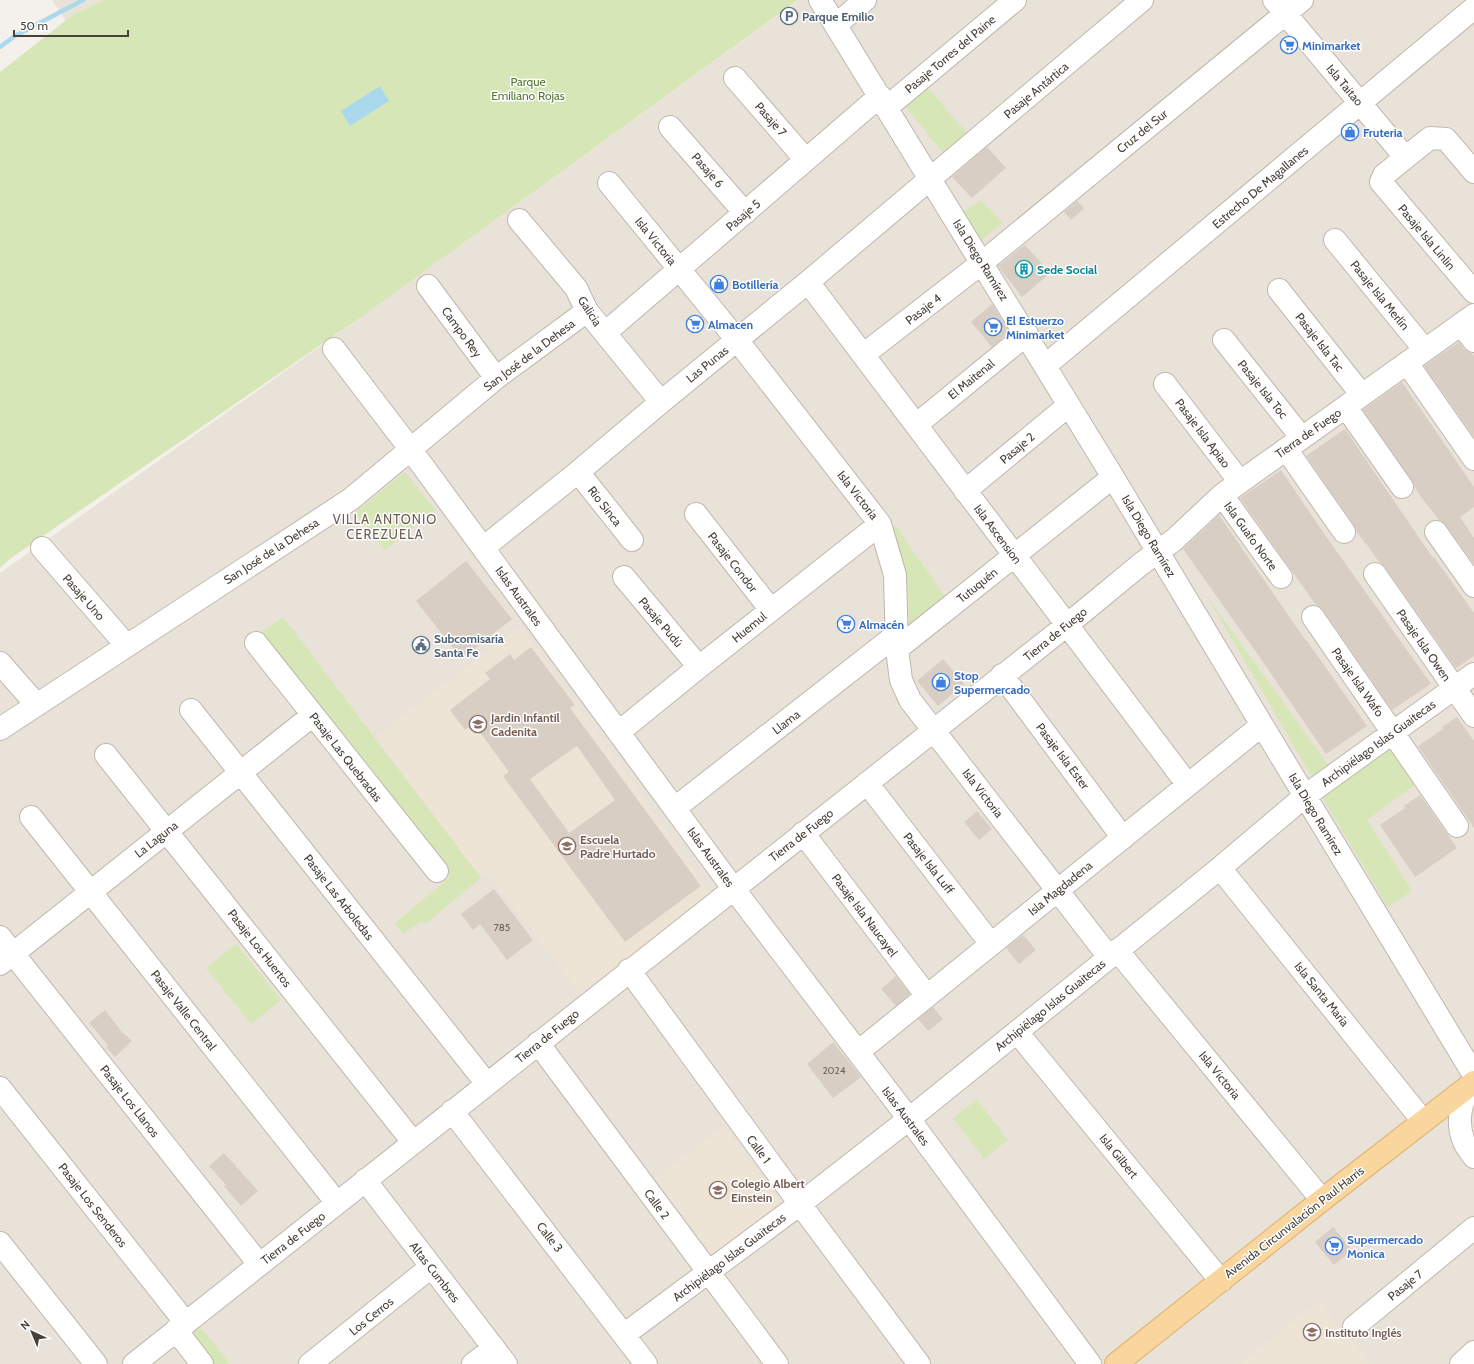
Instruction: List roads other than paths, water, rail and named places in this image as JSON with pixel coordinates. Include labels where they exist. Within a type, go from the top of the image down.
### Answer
[{"type":"main road","name":"Avenida Circunvalación Paul Harris","points":[[1125,1361],[1221,1280],[1474,1082]]},
{"type":"street","name":"Isla Diego Ramírez","points":[[820,0],[1027,334],[1474,1075]]},
{"type":"street","points":[[836,25],[865,0]]},
{"type":"street","name":"Pasaje Torres del Paine","points":[[883,102],[1015,0]]},
{"type":"street","name":"Pasaje Antártica","points":[[930,179],[1142,0]]},
{"type":"street","name":"Isla Taitao","points":[[1287,4],[1360,103],[1400,151]]},
{"type":"street","name":"Cruz del Sur","points":[[983,262],[1287,4]]},
{"type":"street","name":"Estrecho De Magallanes","points":[[1046,366],[1474,8]]},
{"type":"street","name":"Pasaje 7","points":[[735,78],[806,160]]},
{"type":"street","name":"Pasaje 5","points":[[605,333],[806,160],[883,102]]},
{"type":"street","name":"Pasaje 6","points":[[670,127],[745,213]]},
{"type":"street","name":"Pasaje Isla Linlin","points":[[1474,172],[1446,139],[1430,138],[1384,175],[1381,182],[1474,292]]},
{"type":"street","name":"Las Punas","points":[[483,548],[578,472],[930,179]]},
{"type":"street","name":"Isla Victoria","points":[[609,183],[737,340],[880,524],[895,575],[896,642],[901,680],[910,700],[1058,890],[1322,1200]]},
{"type":"street","name":"Galicia","points":[[519,220],[576,288],[587,311],[661,402]]},
{"type":"street","name":"Pasaje Isla Merlín","points":[[1335,240],[1425,350]]},
{"type":"street","name":"Pasaje 4","points":[[863,355],[983,262]]},
{"type":"street","name":"Isla Ascension","points":[[808,282],[1188,785]]},
{"type":"street","name":"Campo Rey","points":[[428,286],[496,378]]},
{"type":"street","name":"Pasaje Isla Tac","points":[[1279,290],[1354,401],[1402,487]]},
{"type":"street","name":"San José de la Dehesa","points":[[0,729],[351,499],[496,378],[587,311]]},
{"type":"street","name":"Tierra de Fuego","points":[[134,1364],[1066,625],[1188,527],[1222,495],[1425,350],[1470,327]]},
{"type":"street","name":"El Maitenal","points":[[916,424],[1027,334]]},
{"type":"street","name":"Pasaje Isla Toc","points":[[1224,340],[1294,443],[1344,532]]},
{"type":"street","name":"Islas Australes","points":[[334,349],[411,450],[733,888],[909,1119],[1090,1364]]},
{"type":"street","points":[[1407,363],[1474,459]]},
{"type":"street","name":"Pasaje Isla Apiao","points":[[1165,384],[1240,482]]},
{"type":"street","name":"Pasaje 2","points":[[965,491],[1069,405]]},
{"type":"street","name":"Río Sinca","points":[[578,472],[632,540]]},
{"type":"street","name":"Tutuquén","points":[[896,642],[1014,555],[1113,476]]},
{"type":"street","name":"Isla Guafo Norte","points":[[1222,495],[1281,577]]},
{"type":"street","name":"Pasaje Condor","points":[[696,514],[771,610]]},
{"type":"street","name":"Huemul","points":[[619,732],[880,524]]},
{"type":"street","points":[[1436,532],[1474,586]]},
{"type":"street","name":"Pasaje Uno","points":[[42,548],[127,646]]},
{"type":"street","name":"Pasaje Isla Owen","points":[[1375,574],[1474,716]]},
{"type":"street","name":"Pasaje Pudú","points":[[624,577],[699,667]]},
{"type":"street","name":"Pasaje Isla Wafo","points":[[1313,617],[1457,826]]},
{"type":"street","name":"Llama","points":[[675,808],[896,642]]},
{"type":"street","name":"Pasaje Las Quebradas","points":[[256,643],[437,871]]},
{"type":"street","points":[[0,663],[37,705]]},
{"type":"street","name":"Archipiélago Islas Guaitecas","points":[[625,1334],[800,1204],[909,1119],[1220,868],[1305,796],[1474,674]]},
{"type":"street","name":"Pasaje Isla Ester","points":[[1002,675],[1123,838]]},
{"type":"street","name":"Pasaje Las Arboledas","points":[[191,710],[487,1084]]},
{"type":"street","name":"La Laguna","points":[[4,951],[90,892],[313,715]]},
{"type":"street","name":"Isla Magdadena","points":[[858,1052],[1262,725]]},
{"type":"street","name":"Pasaje Los Huertos","points":[[106,755],[413,1142]]},
{"type":"street","name":"Pasaje Isla Luff","points":[[867,783],[991,944]]},
{"type":"street","name":"Pasaje Valle Central","points":[[31,817],[337,1203]]},
{"type":"street","name":"Pasaje Isla Naucayel","points":[[803,834],[927,996]]},
{"type":"street","name":"Isla Santa María","points":[[1220,868],[1430,1116],[1474,1158]]},
{"type":"street","name":"Pasaje Los Llanos","points":[[4,951],[259,1264]]},
{"type":"street","name":"Calle 1","points":[[629,970],[919,1364]]},
{"type":"street","name":"Isla Gilbert","points":[[1017,1032],[1221,1280]]},
{"type":"street","name":"Calle 2","points":[[538,1043],[777,1364]]},
{"type":"street","points":[[1474,1082],[1462,1103],[1460,1123],[1464,1143],[1474,1158]]},
{"type":"street","name":"Pasaje Los Senderos","points":[[0,1088],[181,1326],[202,1364]]},
{"type":"street","name":"Calle 3","points":[[452,1111],[625,1334],[646,1364]]},
{"type":"street","name":"Altas Cumbres","points":[[365,1180],[500,1356]]},
{"type":"street","name":"Pasaje 7","points":[[1354,1327],[1474,1228]]},
{"type":"street","points":[[0,1244],[96,1364]]},
{"type":"street","name":"Los Cerros","points":[[310,1364],[431,1267]]},
{"type":"street","points":[[1461,1364],[1474,1352]]},
{"type":"street","points":[[473,1364],[500,1356]]},
{"type":"water","points":[[380,86],[389,101],[350,126],[341,111]]},
{"type":"waterway","points":[[0,47],[15,36],[83,0]]},
{"type":"place","name":"Parque Emilio","points":[[789,16]]},
{"type":"place","name":"Minimarket","points":[[1289,45]]},
{"type":"place","name":"Fruteria","points":[[1350,132]]},
{"type":"place","name":"Sede Social","points":[[1024,269]]},
{"type":"place","name":"Botillería","points":[[719,284]]},
{"type":"place","name":"Almacen","points":[[695,324]]},
{"type":"place","name":"El Estuerzo Minimarket","points":[[993,327]]},
{"type":"place","name":"Almacén","points":[[846,624]]},
{"type":"place","name":"Subcomisaría Santa Fe","points":[[421,645]]},
{"type":"place","name":"Stop Supermercado","points":[[941,682]]},
{"type":"place","name":"Jardin Infantil Cadenita","points":[[478,724]]},
{"type":"place","name":"Escuela Padre Hurtado","points":[[567,846]]},
{"type":"place","name":"Colegio Albert Einstein","points":[[718,1190]]},
{"type":"place","name":"Supermercado Monica","points":[[1334,1246]]},
{"type":"place","name":"Instituto Inglés","points":[[1312,1332]]},
{"type":"district","name":"VILLA ANTONIO CEREZUELA","points":[[385,526]]},
{"type":"park label","name":"Parque Emiliano Rojas","points":[[528,88]]}]
